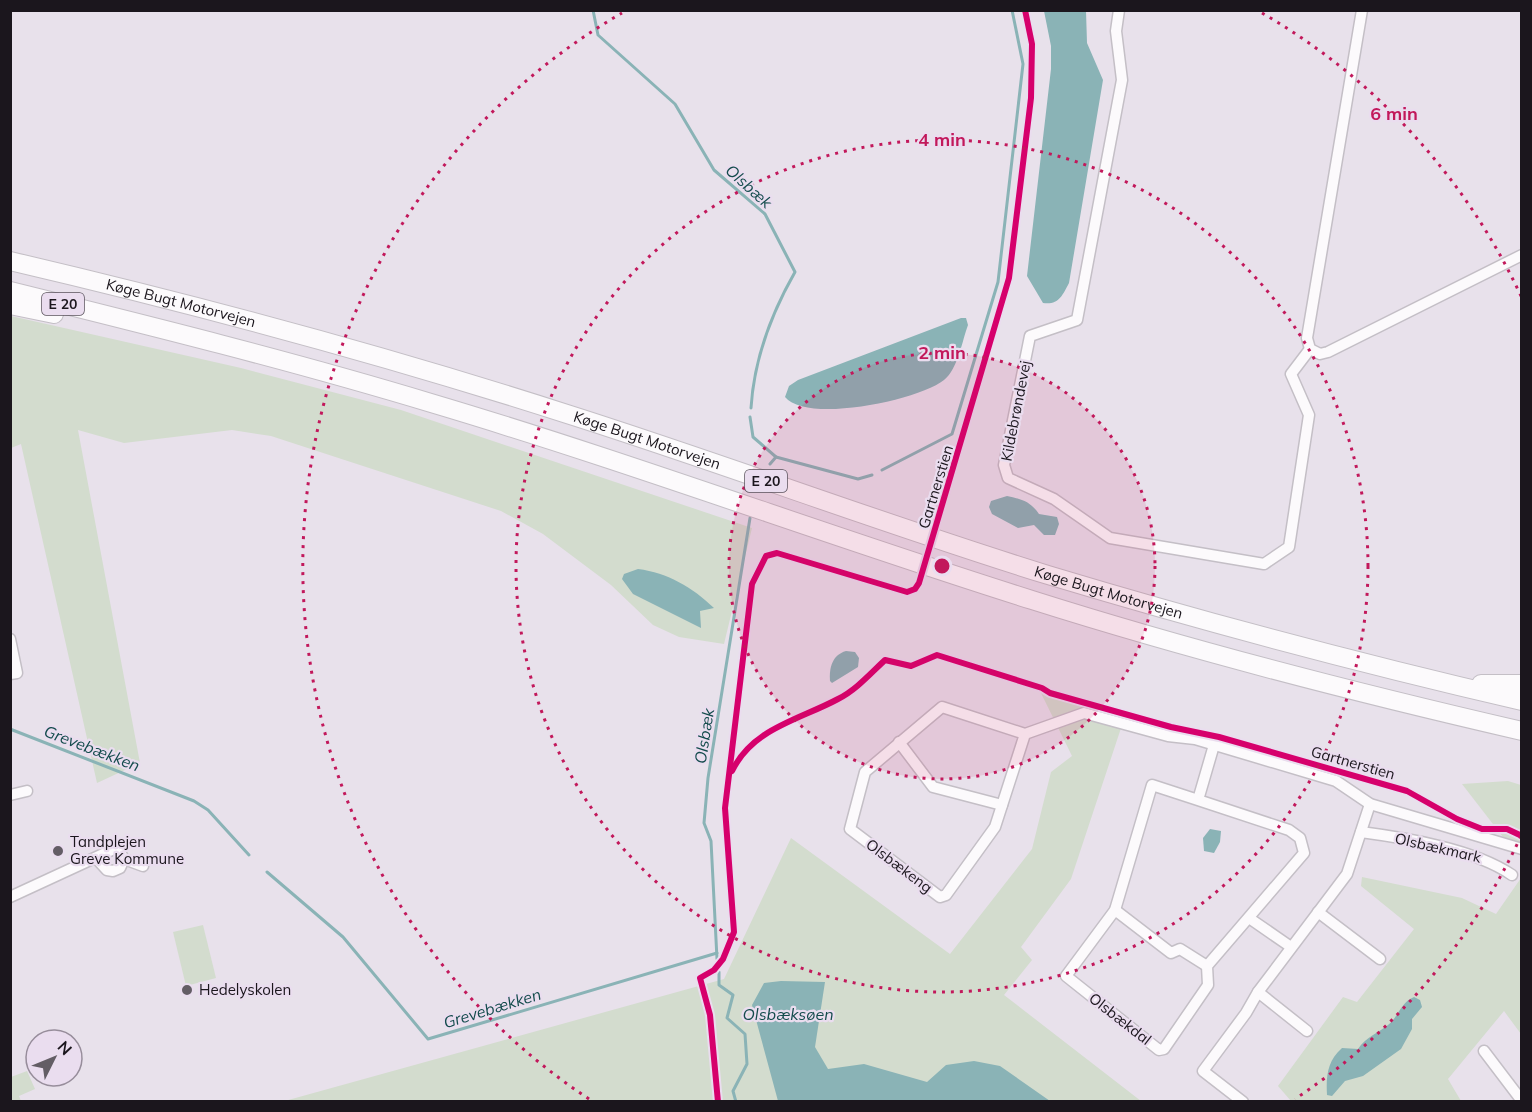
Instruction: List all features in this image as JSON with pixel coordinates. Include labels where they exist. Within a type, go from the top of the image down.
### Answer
[{"type":"highway","name":"Køge Bugt Motorvejen","points":[[10,261],[250,321],[443,375],[580,418],[891,525],[1047,574],[1309,650],[1521,701]]},
{"type":"highway","name":"Køge Bugt Motorvejen","points":[[10,291],[276,358],[432,403],[926,566],[1188,647],[1521,731]]},
{"type":"highway","points":[[10,305],[60,315],[116,317]]},
{"type":"highway","points":[[1445,683],[1521,684]]},
{"type":"street","name":"Kildebrøndevej","points":[[1119,10],[1116,31],[1122,80],[1077,320],[1030,336],[1004,465],[1008,478],[1054,499],[1110,538],[1264,564],[1289,547],[1309,415],[1291,374],[1311,349]]},
{"type":"street","points":[[1362,10],[1307,338],[1311,349],[1320,354],[1328,351],[1521,255]]},
{"type":"street","points":[[10,639],[17,673],[10,674]]},
{"type":"street","name":"Olsbækeng","points":[[942,706],[1025,734],[995,827],[946,895],[940,897],[850,829],[865,772],[942,706]]},
{"type":"street","points":[[1025,734],[1084,712],[1168,736],[1195,739],[1335,781],[1370,804],[1521,849]]},
{"type":"street","points":[[899,742],[933,787],[1002,805]]},
{"type":"street","points":[[1198,800],[1214,745]]},
{"type":"street","name":"Olsbækdal","points":[[1152,785],[1198,800],[1289,830],[1302,843],[1304,853],[1207,966],[1208,985],[1164,1049],[1159,1050],[1066,976],[1114,910],[1152,785]]},
{"type":"street","points":[[10,795],[27,791]]},
{"type":"street","points":[[1243,1101],[1203,1071],[1246,1014],[1258,992],[1347,874],[1370,804]]},
{"type":"street","name":"Olsbækmark","points":[[1361,832],[1443,847],[1493,862],[1512,875]]},
{"type":"street","points":[[10,897],[114,849],[119,851],[124,859],[143,866]]},
{"type":"street","points":[[96,858],[108,870],[113,871],[120,868],[124,859]]},
{"type":"street","points":[[1114,910],[1171,953],[1180,949],[1207,966]]},
{"type":"street","points":[[1318,912],[1380,959]]},
{"type":"street","points":[[1249,918],[1292,948]]},
{"type":"street","points":[[1258,992],[1307,1031]]},
{"type":"street","points":[[1484,1051],[1521,1101]]},
{"type":"green space","points":[[11,316],[241,368],[401,410],[752,528],[724,644],[679,637],[653,625],[611,585],[543,534],[501,511],[271,436],[232,430],[124,443],[78,430],[140,763],[97,783],[21,444],[11,448]]},
{"type":"green space","points":[[1039,689],[1125,716],[1071,879],[1021,947],[1032,960],[1004,995],[1141,1101],[281,1102],[724,979],[791,838],[950,954],[1032,849],[1051,772],[1072,756]]},
{"type":"green space","points":[[1508,781],[1521,785],[1521,844],[1503,837],[1462,784]]},
{"type":"green space","points":[[1362,877],[1462,898],[1496,914],[1521,878],[1521,1034],[1504,1011],[1448,1079],[1461,1101],[1291,1101],[1278,1086],[1343,997],[1357,1002],[1414,929],[1361,886]]},
{"type":"green space","points":[[203,925],[216,978],[186,986],[173,932]]},
{"type":"green space","points":[[24,1072],[24,1088],[35,1089],[19,1096],[21,1101],[11,1101],[11,1077]]},
{"type":"water","points":[[1044,11],[1086,11],[1087,43],[1103,80],[1069,283],[1059,299],[1053,303],[1043,303],[1027,276],[1051,69],[1051,46]]},
{"type":"water","points":[[966,318],[968,325],[953,369],[944,380],[931,388],[889,401],[838,409],[816,409],[797,405],[785,397],[789,386],[798,380]]},
{"type":"water","points":[[1007,496],[1026,502],[1039,514],[1057,517],[1059,524],[1055,535],[1044,535],[1034,525],[1018,528],[992,514],[989,507],[991,501]]},
{"type":"water","points":[[638,569],[679,582],[714,608],[700,611],[701,628],[633,594],[622,579],[624,574]]},
{"type":"water","points":[[846,651],[855,652],[859,658],[858,667],[832,683],[830,676],[832,663],[837,656]]},
{"type":"water","points":[[1210,829],[1221,831],[1220,842],[1214,853],[1204,851],[1203,838]]},
{"type":"water","name":"Olsbæksøen","points":[[825,982],[815,1047],[828,1069],[864,1064],[927,1082],[946,1065],[974,1061],[1000,1066],[1050,1101],[778,1101],[752,1005],[764,983]]},
{"type":"water","points":[[1414,997],[1420,1000],[1422,1007],[1412,1019],[1412,1029],[1401,1049],[1363,1076],[1345,1081],[1332,1096],[1327,1095],[1328,1070],[1337,1053],[1342,1048],[1358,1049],[1368,1038],[1388,1025],[1406,1002]]},
{"type":"waterway","name":"Olsbæk","points":[[593,10],[598,35],[675,104],[714,170],[765,214],[795,272],[778,304],[765,337],[756,372],[751,408]]},
{"type":"waterway","points":[[882,470],[952,434],[998,282],[1023,64],[1012,10]]},
{"type":"waterway","name":"Olsbæk","points":[[750,417],[753,437],[776,457],[770,464]]},
{"type":"waterway","points":[[776,457],[858,479],[872,475]]},
{"type":"waterway","name":"Olsbæk","points":[[717,959],[711,841],[704,823],[708,778],[750,518]]},
{"type":"waterway","name":"Grevebækken","points":[[10,729],[194,801],[208,810],[249,855]]},
{"type":"waterway","name":"Grevebækken","points":[[267,872],[343,937],[428,1039],[717,953]]},
{"type":"waterway","name":"Olsbæk","points":[[719,972],[719,985],[733,995],[727,1018],[745,1034],[747,1064],[733,1091],[736,1102]]},
{"type":"cycle path","name":"Gartnerstien","points":[[718,1102],[710,1015],[700,978],[714,970],[723,959],[734,932],[725,808],[752,584],[766,556],[777,553],[907,592],[915,589],[919,583],[1009,278],[1031,98],[1032,44],[1025,10]]},
{"type":"cycle path","name":"Gartnerstien","points":[[732,771],[741,756],[764,735],[845,695],[885,660],[911,666],[937,655],[1042,688],[1050,693],[1171,727],[1219,737],[1407,791],[1457,819],[1482,829],[1507,829],[1522,836]]},
{"type":"place","name":"Tandplejen Greve Kommune","points":[[58,851]]},
{"type":"place","name":"Hedelyskolen","points":[[187,990]]}]
